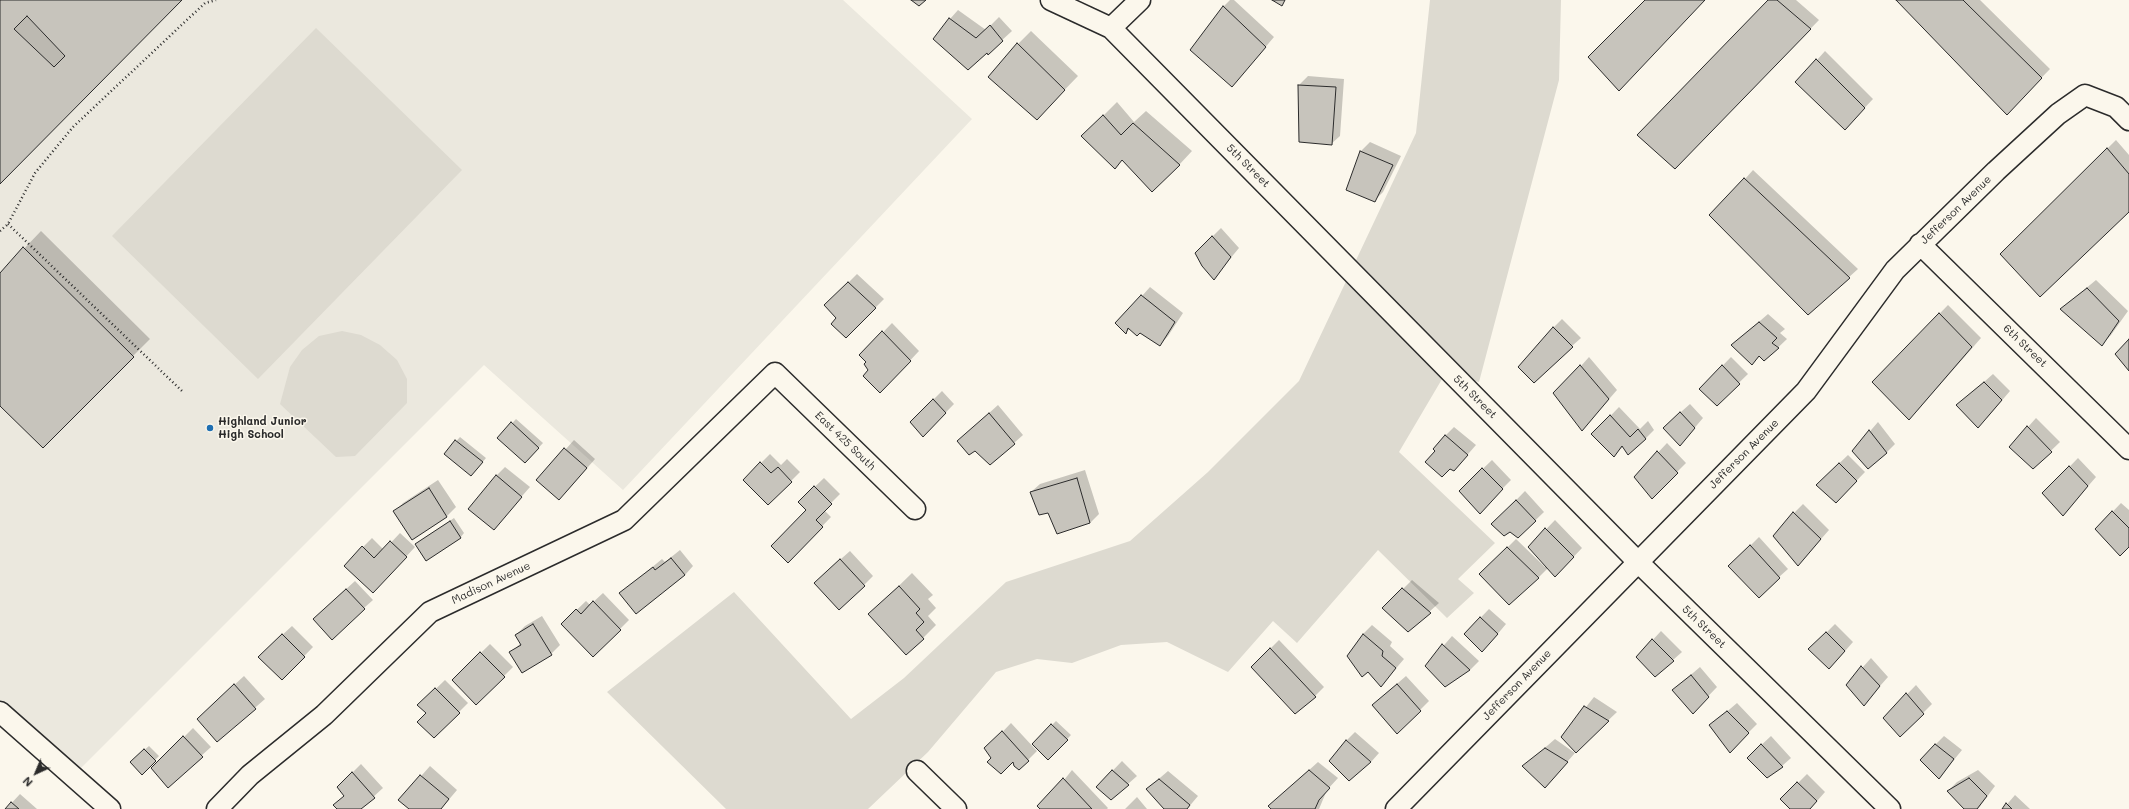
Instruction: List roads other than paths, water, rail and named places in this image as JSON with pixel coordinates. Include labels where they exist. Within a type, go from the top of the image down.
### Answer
[{"type":"street","name":"5th Street","points":[[1051,0],[1111,28],[1638,562],[1890,809]]},
{"type":"street","points":[[1111,28],[1140,0]]},
{"type":"street","name":"Jefferson Avenue","points":[[1396,809],[1806,391],[1895,270],[1920,244],[2058,114],[2085,95],[2116,106],[2129,120]]},
{"type":"street","name":"6th Street","points":[[1920,244],[2129,449]]},
{"type":"street","name":"East 425 South","points":[[775,373],[915,509]]},
{"type":"street","name":"Madison Avenue","points":[[217,809],[250,775],[324,715],[430,612],[624,520],[775,373]]},
{"type":"street","points":[[0,712],[110,809]]},
{"type":"street","points":[[917,771],[956,809]]},
{"type":"place","name":"Highland Junior High School","points":[[210,428]]}]
